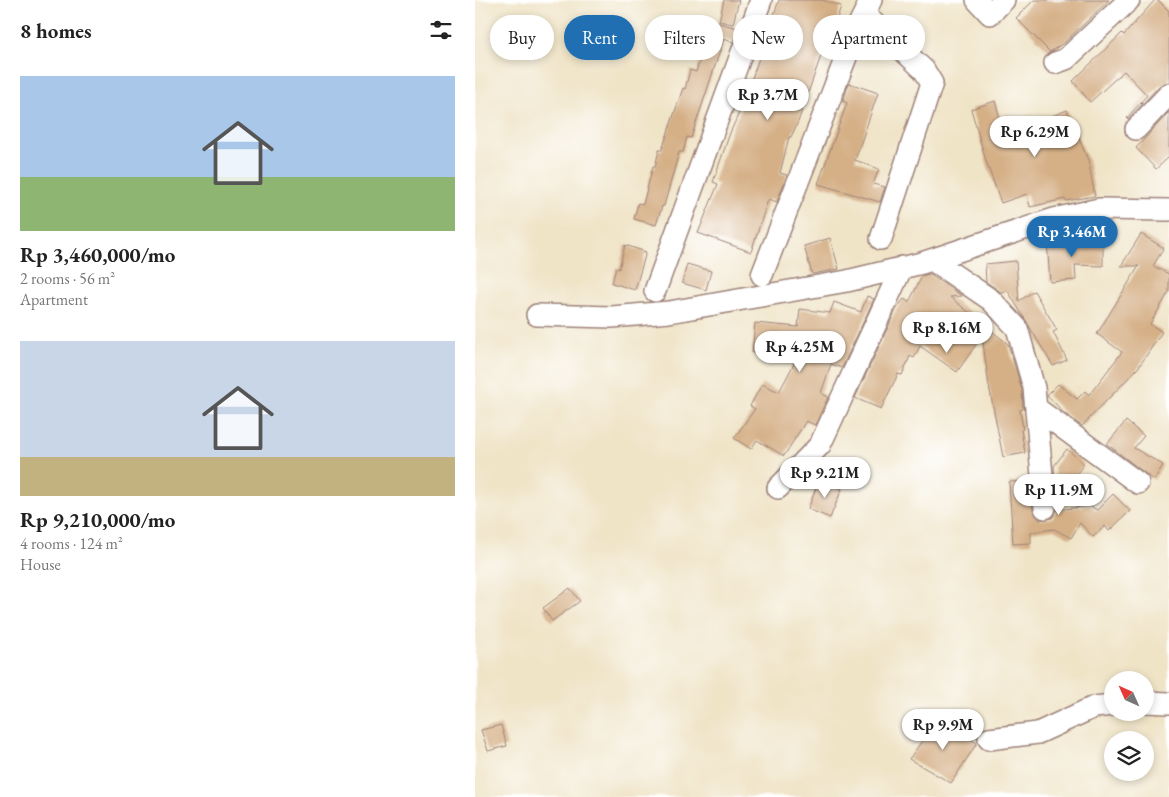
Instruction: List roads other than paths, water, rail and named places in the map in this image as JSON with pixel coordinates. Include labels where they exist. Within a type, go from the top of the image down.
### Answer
[{"type":"street","points":[[655,291],[761,0]]},
{"type":"street","points":[[977,0],[990,14],[1004,0]]},
{"type":"street","points":[[1055,64],[1066,59],[1129,0]]},
{"type":"street","points":[[762,275],[868,7],[924,70],[932,82],[881,239]]},
{"type":"street","points":[[1136,129],[1169,94]]},
{"type":"street","points":[[537,316],[612,317],[669,312],[847,281],[932,260],[1053,219],[1099,209],[1169,210]]},
{"type":"street","points":[[932,260],[991,300],[1017,328],[1034,388],[1045,508]]},
{"type":"street","points":[[778,488],[820,445],[902,267]]},
{"type":"street","points":[[1036,408],[1138,483]]},
{"type":"street","points":[[1154,701],[1169,703]]},
{"type":"street","points":[[989,739],[1038,733],[1094,707],[1104,706]]}]
